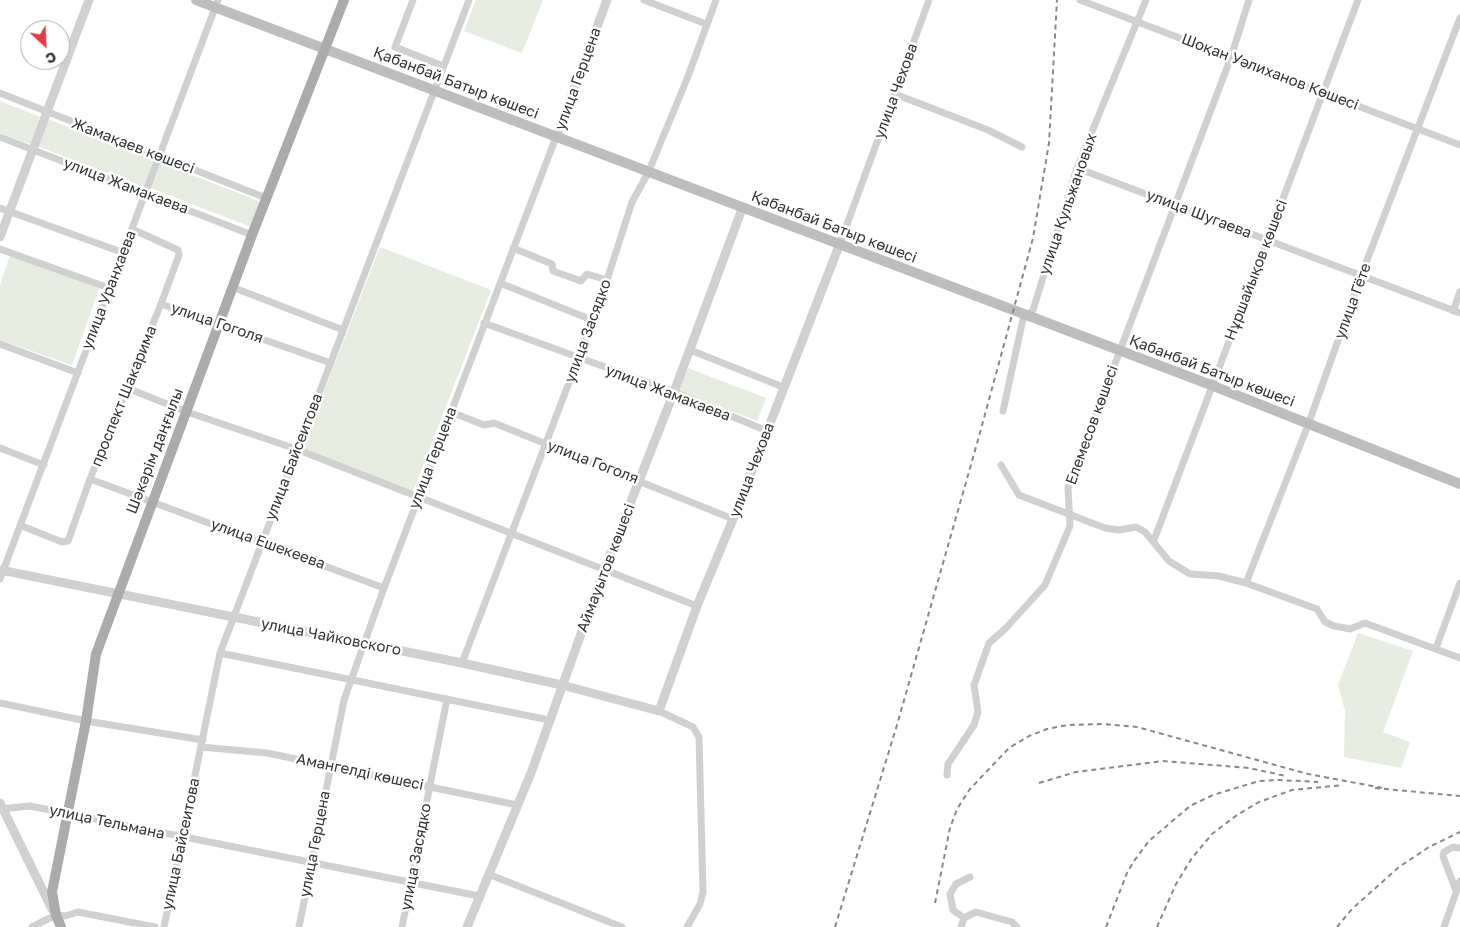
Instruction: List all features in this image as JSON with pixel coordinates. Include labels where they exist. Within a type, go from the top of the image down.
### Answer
[{"type":"main road","name":"Қабанбай Батыр көшесі","points":[[196,0],[217,4],[434,91],[1211,386],[1460,484]]},
{"type":"main road","name":"Шәкәрім даңғылы","points":[[61,927],[56,916],[52,892],[69,813],[96,654],[232,287],[344,0]]},
{"type":"street","points":[[0,237],[4,210],[32,150],[89,0]]},
{"type":"street","points":[[413,0],[395,46],[443,66]]},
{"type":"street","name":"улица Байсеитова","points":[[164,927],[184,838],[220,653],[296,449],[469,0]]},
{"type":"street","name":"улица Герцена","points":[[299,927],[344,700],[363,643],[418,496],[452,412],[607,0]]},
{"type":"street","points":[[644,0],[706,24]]},
{"type":"street","name":"улица Засядко","points":[[462,663],[578,359],[607,280],[632,202],[648,173],[687,79],[716,0]]},
{"type":"street","name":"улица Чехова","points":[[659,711],[697,606],[733,519],[839,246],[929,0]]},
{"type":"street","name":"Шоқан Уәлиханов Көшесі","points":[[1080,0],[1460,144]]},
{"type":"street","name":"улица Кульжановых","points":[[1003,411],[1023,319],[1033,310],[1077,168],[1146,0]]},
{"type":"street","name":"Елемесов көшесі","points":[[947,775],[948,764],[974,724],[978,712],[974,685],[989,643],[1005,629],[1045,585],[1070,526],[1068,488],[1231,57],[1249,0]]},
{"type":"street","name":"Нұршайықов көшесі","points":[[1154,540],[1358,0]]},
{"type":"street","name":"улица Уранхаева","points":[[1,573],[22,526],[109,288],[124,253],[217,4]]},
{"type":"street","name":"улица Гёте","points":[[1246,583],[1308,425],[1362,276],[1460,18]]},
{"type":"street","name":"Жамақаев көшесі","points":[[0,93],[266,198]]},
{"type":"street","points":[[895,94],[988,130],[1022,147]]},
{"type":"street","name":"улица Жамакаева","points":[[0,137],[252,235]]},
{"type":"street","name":"улица Шугаева","points":[[1077,168],[1456,312]]},
{"type":"street","name":"Аймауытов көшесі","points":[[467,927],[517,805],[604,570],[674,392],[742,209]]},
{"type":"street","points":[[4,210],[124,253]]},
{"type":"street","name":"проспект Шакарима","points":[[22,526],[62,542],[68,541],[90,479],[161,304],[178,255],[178,250],[132,229]]},
{"type":"street","points":[[513,248],[552,264],[553,272],[581,281],[587,274],[607,280]]},
{"type":"street","points":[[0,250],[109,288]]},
{"type":"street","points":[[500,283],[592,320]]},
{"type":"street","points":[[232,287],[342,330]]},
{"type":"street","points":[[1456,312],[1460,292]]},
{"type":"street","name":"улица Гоголя","points":[[161,304],[330,363]]},
{"type":"street","name":"улица Жамакаева","points":[[484,323],[578,359],[674,392],[767,431]]},
{"type":"street","points":[[0,344],[78,373]]},
{"type":"street","points":[[690,350],[783,387]]},
{"type":"street","points":[[127,388],[187,412],[296,449],[697,606]]},
{"type":"street","name":"улица Гоголя","points":[[452,412],[484,425],[494,423],[733,519]]},
{"type":"street","points":[[0,448],[44,465]]},
{"type":"street","points":[[1001,465],[1019,495],[1105,528],[1119,530],[1136,527],[1146,532],[1154,540],[1169,561],[1190,574],[1218,576],[1246,583],[1317,609],[1325,622],[1334,626],[1350,629],[1365,623],[1460,658]]},
{"type":"street","name":"улица Ешекеева","points":[[90,479],[384,588]]},
{"type":"street","name":"улица Чайковского","points":[[1,573],[117,594],[462,663],[562,685],[659,711]]},
{"type":"street","points":[[1436,648],[1460,583]]},
{"type":"street","points":[[220,653],[549,720]]},
{"type":"street","name":"улица Засядко","points":[[402,927],[447,699]]},
{"type":"street","name":"Амангелді көшесі","points":[[0,703],[202,744],[267,753],[517,805]]},
{"type":"street","points":[[659,711],[693,727],[699,737],[703,892],[700,904],[687,927]]},
{"type":"street","name":"улица Тельмана","points":[[1,807],[30,806],[69,813],[184,838],[479,896]]},
{"type":"street","points":[[1,807],[56,916]]},
{"type":"street","points":[[1456,890],[1443,856],[1444,852],[1453,847],[1460,848]]},
{"type":"street","points":[[488,874],[622,927]]},
{"type":"street","points":[[964,918],[953,910],[950,894],[956,884],[970,877]]},
{"type":"street","points":[[1444,927],[1460,881]]},
{"type":"street","points":[[32,927],[56,916],[78,912],[156,927]]},
{"type":"street","points":[[961,927],[964,918],[976,912],[1012,922],[1017,927]]},
{"type":"shaded area","points":[[476,0],[543,0],[522,53],[464,31]]},
{"type":"shaded area","points":[[0,101],[40,117],[30,144],[0,133]]},
{"type":"shaded area","points":[[47,119],[155,160],[145,187],[37,146]]},
{"type":"shaded area","points":[[161,163],[261,202],[251,227],[151,188]]},
{"type":"shaded area","points":[[380,247],[491,290],[412,494],[301,451]]},
{"type":"shaded area","points":[[10,255],[100,286],[72,365],[0,340],[0,285]]},
{"type":"shaded area","points":[[688,368],[766,398],[757,421],[679,391]]},
{"type":"shaded area","points":[[1358,633],[1413,651],[1383,732],[1410,742],[1401,768],[1344,757],[1345,711],[1338,685]]},
{"type":"railway","points":[[835,927],[897,725],[1033,238],[1049,143],[1057,0]]},
{"type":"railway","points":[[935,903],[950,828],[957,809],[970,789],[1009,748],[1029,736],[1047,729],[1068,725],[1103,724],[1137,727],[1308,774],[1383,788]]},
{"type":"railway","points":[[1039,783],[1076,772],[1163,761],[1249,768],[1286,776]]},
{"type":"railway","points":[[1106,927],[1127,873],[1134,861],[1149,841],[1190,806],[1213,795],[1259,781],[1318,782]]},
{"type":"railway","points":[[1157,927],[1176,884],[1192,858],[1212,834],[1237,815],[1259,802],[1292,790],[1343,785]]},
{"type":"railway","points":[[1375,788],[1460,796]]},
{"type":"railway","points":[[1337,927],[1352,909],[1399,867],[1429,847],[1460,832]]}]
